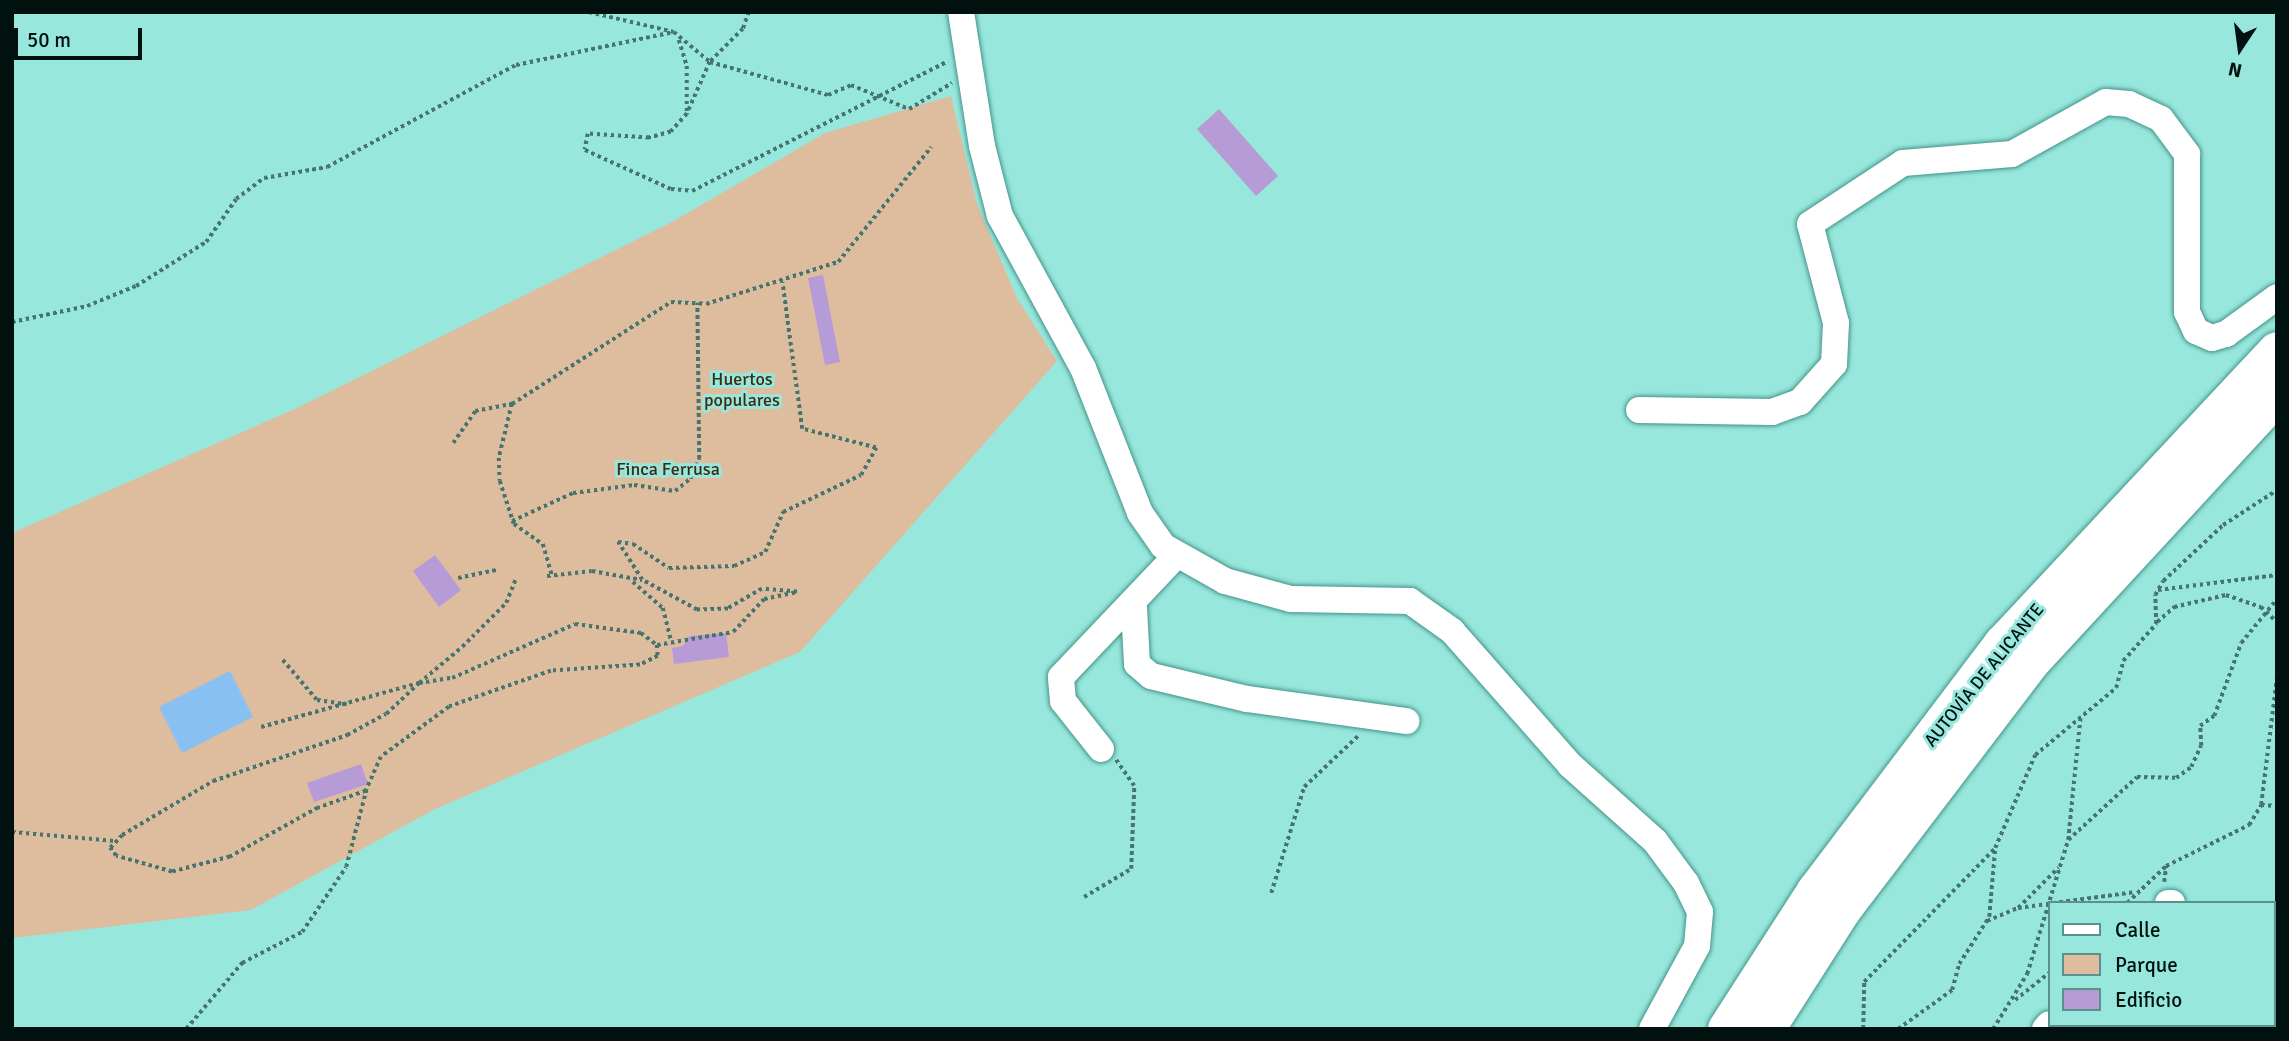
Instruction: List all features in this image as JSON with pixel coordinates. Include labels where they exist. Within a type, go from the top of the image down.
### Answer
[{"type":"highway","name":"AUTOVÍA DE ALICANTE","points":[[1727,1029],[1816,891],[2003,645],[2277,351]]},
{"type":"highway","name":"AUTOVÍA DE ALICANTE","points":[[1766,1029],[1842,910],[2030,663],[2277,395]]},
{"type":"street","points":[[961,12],[972,66],[982,146],[1000,216],[1083,368],[1140,513],[1176,556],[1225,581],[1280,597],[1410,601],[1452,631],[1570,765],[1655,841],[1686,883],[1700,912],[1697,946],[1653,1029]]},
{"type":"street","points":[[1639,410],[1772,412],[1800,402],[1834,364],[1836,323],[1810,225],[1903,163],[2012,154],[2106,102],[2129,104],[2161,118],[2187,154],[2187,312],[2196,331],[2212,338],[2226,334],[2277,297]]},
{"type":"street","points":[[1101,749],[1063,701],[1062,677],[1081,651],[1133,608],[1176,556]]},
{"type":"street","points":[[1133,608],[1137,664],[1151,676],[1247,699],[1406,721]]},
{"type":"path","points":[[589,12],[674,32],[679,39],[710,62],[828,95],[851,85],[880,93],[888,105],[909,109],[972,66]]},
{"type":"path","points":[[750,12],[743,29],[710,62],[687,114],[671,132],[649,138],[588,134],[585,150],[671,189],[692,191],[720,182],[880,93],[972,66]]},
{"type":"path","points":[[12,321],[54,316],[136,286],[206,242],[236,199],[264,178],[327,167],[516,65],[674,32]]},
{"type":"path","points":[[679,39],[687,66],[687,114]]},
{"type":"path","points":[[453,443],[475,411],[512,404],[574,368],[631,323],[671,302],[697,303],[782,282],[838,262],[931,147]]},
{"type":"path","points":[[657,645],[671,640],[733,632],[764,599],[797,592],[762,589],[728,609],[696,610],[642,580],[618,542],[633,544],[677,570],[734,566],[765,552],[783,512],[862,475],[873,457],[871,444],[802,429],[782,282]]},
{"type":"path","points":[[512,521],[573,492],[634,485],[675,491],[690,479],[699,459],[697,303]]},
{"type":"path","points":[[512,404],[513,413],[499,458],[512,521],[521,534],[543,544],[550,576],[592,571],[633,582],[663,608],[671,640]]},
{"type":"path","points":[[2156,624],[2157,591],[2223,524],[2277,490]]},
{"type":"path","points":[[458,578],[497,570]]},
{"type":"path","points":[[2157,591],[2277,575]]},
{"type":"path","points":[[366,791],[318,808],[230,857],[172,872],[116,856],[110,848],[116,841],[213,781],[347,735],[386,714],[506,603],[516,578]]},
{"type":"path","points":[[633,582],[642,580]]},
{"type":"path","points":[[1863,1029],[1864,982],[1995,848],[2035,755],[2116,688],[2123,661],[2156,624],[2174,607],[2211,595],[2240,598],[2267,611],[2277,622]]},
{"type":"path","points":[[2068,840],[2137,777],[2176,778],[2190,767],[2201,747],[2200,726],[2214,716],[2241,643],[2277,599]]},
{"type":"path","points":[[186,1029],[242,963],[302,932],[346,867],[366,791],[381,757],[449,707],[551,671],[640,665],[658,656],[657,645],[641,633],[575,624],[452,678],[419,683],[261,727]]},
{"type":"path","points":[[283,660],[317,700],[349,704]]},
{"type":"path","points":[[2128,901],[2135,892],[2166,866],[2249,825],[2260,805],[2277,675]]},
{"type":"path","points":[[1271,893],[1304,787],[1380,716]]},
{"type":"path","points":[[2050,901],[2068,840],[2080,717]]},
{"type":"path","points":[[1084,897],[1131,869],[1134,786],[1122,765],[1101,749]]},
{"type":"path","points":[[2260,805],[2277,806]]},
{"type":"path","points":[[12,832],[116,841]]},
{"type":"path","points":[[1898,1029],[1947,999],[1959,964],[1987,921],[1996,890],[1995,848]]},
{"type":"path","points":[[2018,908],[2059,866]]},
{"type":"path","points":[[2166,866],[2163,891],[2169,901]]},
{"type":"path","points":[[2065,901],[2135,892]]},
{"type":"path","points":[[1987,921],[2018,908],[2048,903]]},
{"type":"path","points":[[2013,1002],[2048,906]]},
{"type":"path","points":[[1993,1029],[2013,1002],[2048,974]]},
{"type":"green space","name":"Finca Ferrusa","points":[[951,96],[977,204],[1017,298],[1057,361],[800,652],[433,810],[251,910],[12,938],[12,533],[297,408],[672,222],[825,133]]},
{"type":"water","points":[[230,671],[253,717],[182,753],[159,707]]},
{"type":"building","points":[[1219,109],[1278,176],[1256,196],[1197,129]]},
{"type":"building","points":[[823,275],[840,362],[825,365],[808,278]]},
{"type":"building","points":[[435,555],[461,590],[439,607],[413,571]]},
{"type":"building","points":[[726,633],[729,657],[674,664],[672,648],[683,646],[689,636]]},
{"type":"building","points":[[361,764],[368,784],[314,802],[307,783]]},
{"type":"park label","name":"Huertos populares","points":[[742,390]]}]
